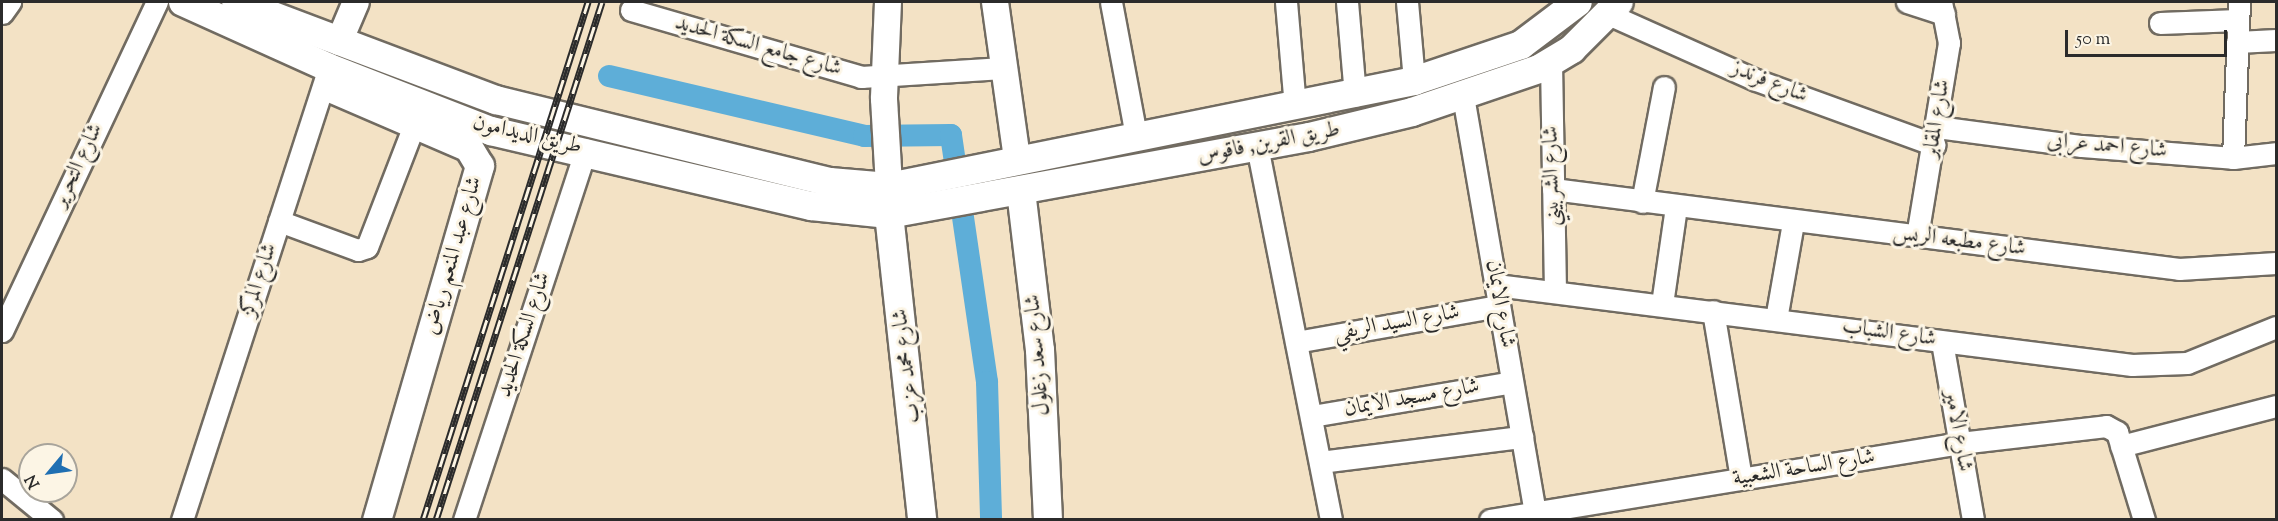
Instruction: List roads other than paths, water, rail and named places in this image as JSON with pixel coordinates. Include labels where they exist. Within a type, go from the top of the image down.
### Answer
[{"type":"main road","name":"طريق الديدامون","points":[[183,2],[213,9],[326,77],[491,131],[586,150],[811,206],[898,191]]},
{"type":"main road","name":"طريق الديدامون","points":[[236,2],[496,100],[830,182],[898,191]]},
{"type":"main road","name":"طريق القرين, فاقوس","points":[[898,191],[988,165],[1354,96],[1414,81],[1521,45],[1548,15],[1578,2]]},
{"type":"main road","name":"طريق القرين, فاقوس","points":[[898,191],[993,196],[1361,126],[1463,96],[1551,62],[1612,7]]},
{"type":"main road","name":"شارع عبد المنعم رياض","points":[[326,77],[414,125],[469,148],[480,166],[377,519]]},
{"type":"main road","points":[[716,182],[724,155]]},
{"type":"main road","name":"شارع محمد عزب","points":[[898,191],[922,519]]},
{"type":"main road","name":"شارع سعد زغلول","points":[[1021,191],[1040,350],[1048,519]]},
{"type":"street","points":[[2,13],[10,2]]},
{"type":"street","name":"شارع التحرير","points":[[2,331],[157,2]]},
{"type":"street","points":[[339,42],[356,2]]},
{"type":"street","points":[[888,2],[884,89],[898,191]]},
{"type":"street","points":[[994,2],[1017,159]]},
{"type":"street","points":[[1111,2],[1136,136]]},
{"type":"street","points":[[1286,2],[1294,107]]},
{"type":"street","points":[[1347,2],[1354,96]]},
{"type":"street","points":[[1407,2],[1414,81]]},
{"type":"street","points":[[1907,2],[1942,8]]},
{"type":"street","name":"شارع فرندز","points":[[1612,7],[1756,80],[1936,136]]},
{"type":"street","name":"شارع المقابر","points":[[1917,237],[1936,136],[1949,42],[1942,8]]},
{"type":"street","name":"شارع جامع السكة الحديد","points":[[631,10],[837,72],[884,89],[1003,68]]},
{"type":"street","points":[[2160,23],[2238,11],[2233,158]]},
{"type":"street","points":[[2237,42],[2277,40]]},
{"type":"street","name":"شارع المركز","points":[[182,519],[339,42]]},
{"type":"street","name":"شارع الشربيني","points":[[1551,62],[1555,291]]},
{"type":"street","points":[[1642,202],[1664,87]]},
{"type":"street","name":"شارع الايمان","points":[[1463,96],[1534,512]]},
{"type":"street","points":[[279,221],[358,250],[367,247],[414,125]]},
{"type":"street","name":"شارع احمد عرابى","points":[[1936,136],[2233,158],[2277,153]]},
{"type":"street","points":[[1257,146],[1331,519]]},
{"type":"street","name":"شارع السكة الحديد","points":[[464,519],[586,150]]},
{"type":"street","name":"شارع مطبعه الريس","points":[[1553,189],[1793,223],[2179,269],[2277,263]]},
{"type":"street","points":[[1662,304],[1676,207]]},
{"type":"street","points":[[1776,319],[1793,223]]},
{"type":"street","name":"شارع الشباب","points":[[1496,285],[1662,304],[1942,342],[2162,366],[2212,355],[2277,327]]},
{"type":"street","name":"شارع السيد الريفي","points":[[1296,342],[1499,306]]},
{"type":"street","points":[[1713,311],[1742,479]]},
{"type":"street","name":"شارع الامير","points":[[1942,342],[1973,519]]},
{"type":"street","name":"شارع مسجد الايمان","points":[[1312,416],[1512,382]]},
{"type":"street","name":"شارع الساحة الشعبية","points":[[1490,519],[1959,443],[2106,426],[2119,439],[2277,406]]},
{"type":"street","points":[[1320,462],[1522,437]]},
{"type":"street","points":[[2119,439],[2144,519]]},
{"type":"street","points":[[2,479],[52,519]]},
{"type":"waterway","points":[[609,76],[864,136],[951,135],[987,382],[991,520]]},
{"type":"railway","points":[[423,520],[588,2]]},
{"type":"railway","points":[[436,520],[602,2]]}]
